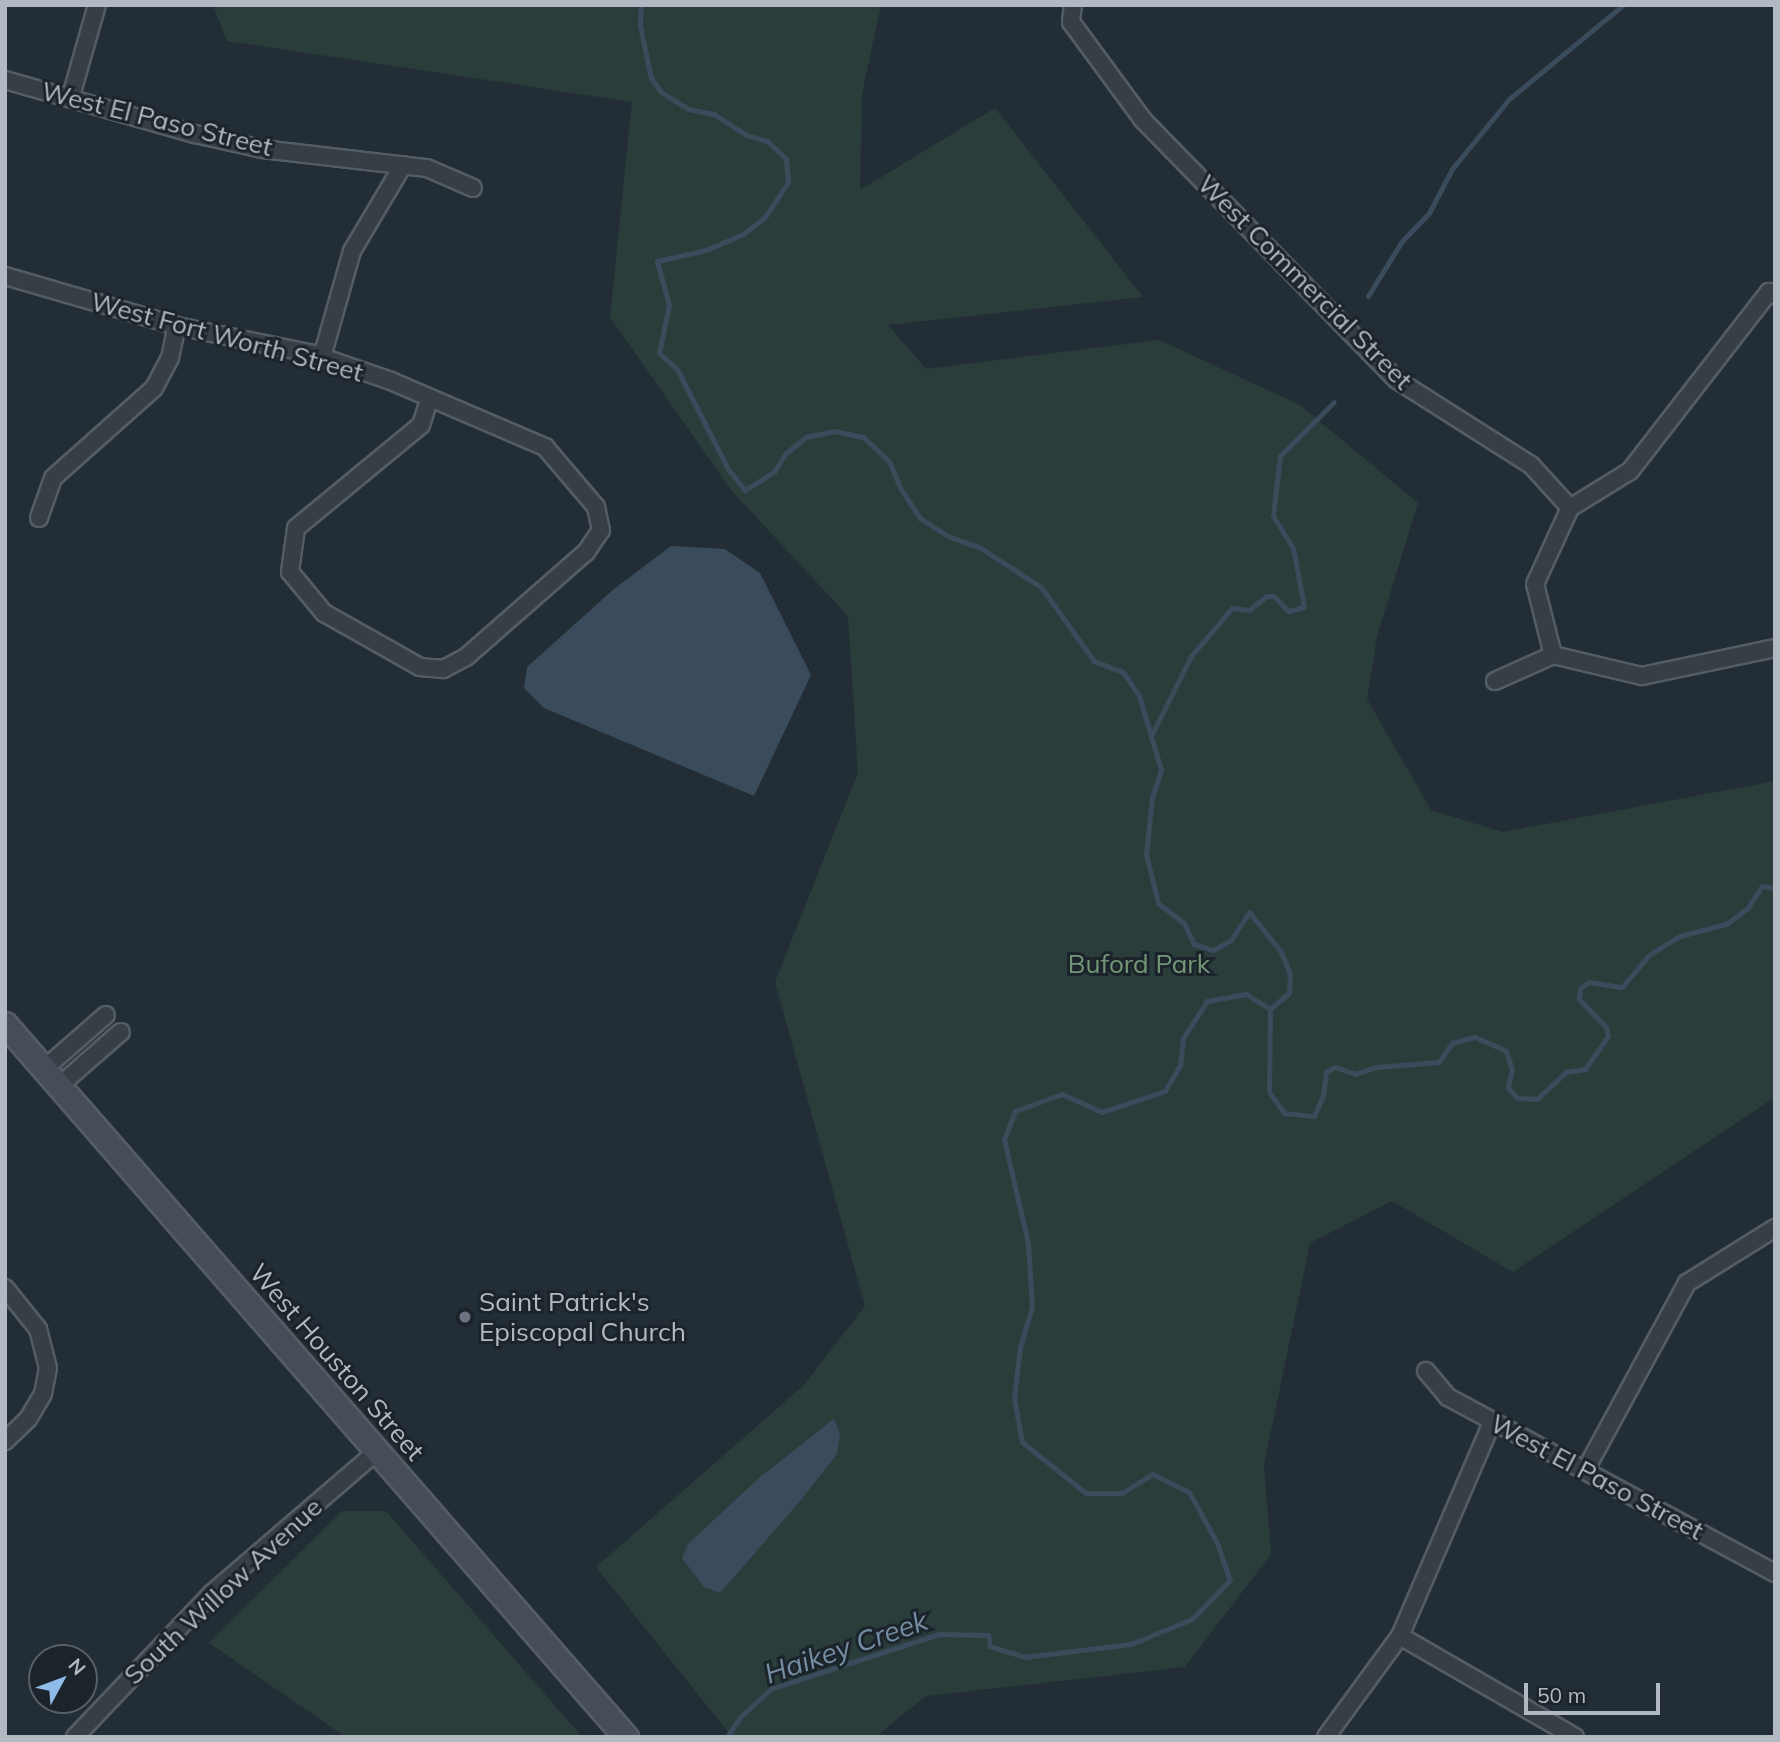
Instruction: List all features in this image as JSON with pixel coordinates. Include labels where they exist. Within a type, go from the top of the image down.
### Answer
[{"type":"main road","name":"West Houston Street","points":[[5,1024],[626,1737]]},
{"type":"street","points":[[71,96],[97,5]]},
{"type":"street","name":"West Commercial Street","points":[[1072,13],[1143,120],[1397,380],[1531,465],[1570,508]]},
{"type":"street","name":"West El Paso Street","points":[[5,80],[262,149],[427,168],[473,187]]},
{"type":"street","points":[[322,357],[352,251],[403,165]]},
{"type":"street","name":"West Fort Worth Street","points":[[5,276],[177,326],[322,357],[430,398],[545,447],[596,507],[601,530],[586,552],[466,657],[443,669],[420,667],[324,613],[290,572],[291,543],[296,528],[421,425],[430,398]]},
{"type":"street","points":[[1553,655],[1535,584],[1570,508],[1630,471],[1772,293]]},
{"type":"street","points":[[39,518],[53,478],[154,388],[170,358],[177,326]]},
{"type":"street","points":[[1495,681],[1553,655],[1642,676],[1775,648]]},
{"type":"street","points":[[52,1077],[106,1015]]},
{"type":"street","points":[[52,1077],[121,1032]]},
{"type":"street","points":[[1586,1469],[1687,1283],[1775,1228]]},
{"type":"street","points":[[5,1288],[38,1329],[48,1368],[43,1394],[28,1419],[5,1441]]},
{"type":"street","name":"West El Paso Street","points":[[1426,1371],[1448,1397],[1775,1573]]},
{"type":"street","points":[[1326,1737],[1400,1636],[1492,1422]]},
{"type":"street","name":"South Willow Avenue","points":[[75,1737],[211,1594],[377,1451]]},
{"type":"street","points":[[1400,1636],[1575,1737]]},
{"type":"green space","name":"Buford Park","points":[[213,5],[881,5],[862,94],[860,190],[995,108],[1143,297],[888,325],[926,369],[1159,340],[1300,405],[1418,503],[1377,636],[1367,699],[1431,810],[1503,832],[1775,781],[1775,1097],[1513,1272],[1392,1201],[1310,1243],[1264,1465],[1271,1554],[1185,1667],[926,1696],[875,1737],[732,1737],[596,1567],[804,1385],[865,1306],[775,982],[858,773],[848,616],[731,490],[610,317],[632,102],[227,41]]},
{"type":"green space","points":[[342,1511],[386,1511],[582,1737],[346,1737],[209,1643]]},
{"type":"water","points":[[671,546],[725,549],[760,573],[811,675],[754,796],[544,708],[524,688],[527,667],[614,589]]},
{"type":"water","points":[[834,1419],[840,1434],[837,1454],[720,1593],[704,1587],[682,1558],[688,1544],[760,1477]]},
{"type":"waterway","name":"Haikey Creek","points":[[641,5],[640,26],[651,78],[661,92],[688,109],[714,114],[746,135],[767,141],[786,159],[788,182],[765,217],[743,234],[706,250],[657,261],[669,305],[659,353],[677,369],[728,469],[745,490],[774,472],[785,454],[806,437],[834,431],[863,437],[889,461],[901,489],[920,518],[948,536],[979,547],[1041,587],[1094,661],[1123,672],[1139,696],[1161,770],[1152,798],[1146,854],[1158,903],[1184,923],[1194,944],[1213,950],[1231,940],[1249,912],[1281,952],[1290,974],[1289,993],[1270,1009],[1246,994],[1207,1001],[1183,1038],[1180,1065],[1165,1091],[1102,1112],[1062,1094],[1015,1111],[1004,1139],[1028,1244],[1032,1307],[1020,1347],[1014,1398],[1022,1442],[1086,1493],[1122,1493],[1152,1474],[1189,1492],[1217,1543],[1230,1580],[1192,1619],[1131,1644],[1025,1657],[990,1646],[988,1635],[939,1634],[771,1689],[741,1716],[727,1737]]},
{"type":"waterway","points":[[1368,296],[1402,241],[1429,213],[1452,169],[1509,99],[1623,5]]},
{"type":"waterway","points":[[1152,734],[1191,656],[1232,608],[1249,610],[1267,596],[1274,596],[1288,611],[1304,607],[1293,548],[1273,516],[1280,456],[1334,402]]},
{"type":"waterway","points":[[1270,1009],[1269,1092],[1284,1113],[1314,1116],[1323,1096],[1326,1072],[1335,1067],[1355,1074],[1376,1067],[1439,1062],[1452,1043],[1475,1037],[1506,1051],[1512,1069],[1508,1088],[1517,1098],[1537,1099],[1566,1072],[1585,1069],[1608,1036],[1606,1027],[1579,999],[1580,988],[1589,982],[1622,987],[1649,955],[1680,936],[1726,924],[1747,909],[1762,886],[1775,888]]},
{"type":"place","name":"Saint Patrick's Episcopal Church","points":[[465,1317]]}]
